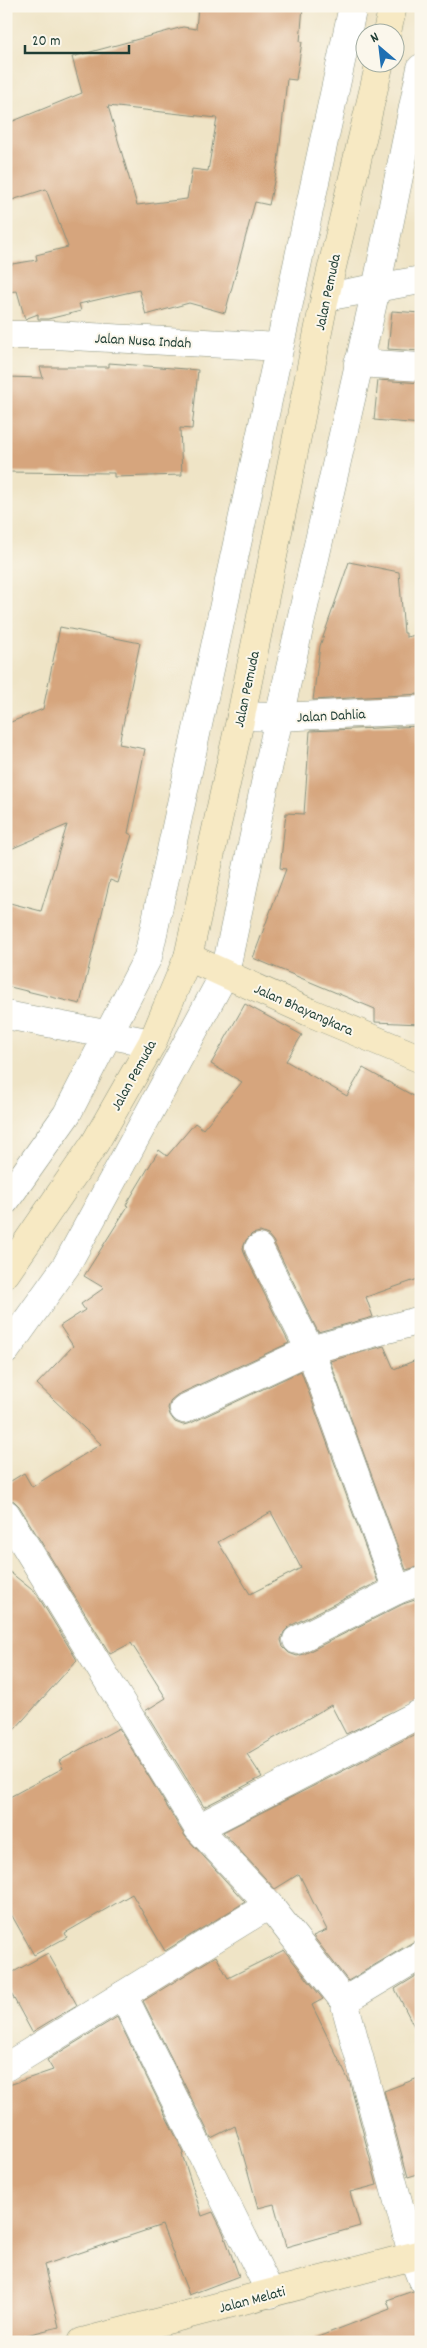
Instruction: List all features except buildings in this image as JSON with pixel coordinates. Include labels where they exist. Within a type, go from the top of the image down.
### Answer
[{"type":"main road","points":[[389,22],[393,6]]},
{"type":"main road","name":"Jalan Pemuda","points":[[6,1273],[95,1143],[152,1043],[188,957],[241,716],[325,297],[378,72]]},
{"type":"main road","name":"Jalan Bhayangkara","points":[[188,957],[309,1012],[421,1059]]},
{"type":"main road","name":"Jalan Melati","points":[[82,2342],[271,2294],[418,2263]]},
{"type":"street","points":[[6,1200],[67,1114],[148,957],[353,6]]},
{"type":"street","points":[[6,1350],[66,1266],[225,973],[279,718],[376,289],[421,68]]},
{"type":"street","points":[[325,297],[421,280]]},
{"type":"street","name":"Jalan Nusa Indah","points":[[6,335],[53,335],[279,347]]},
{"type":"street","points":[[358,364],[421,367]]},
{"type":"street","points":[[263,424],[298,432]]},
{"type":"street","name":"Jalan Dahlia","points":[[241,716],[279,718],[421,710]]},
{"type":"street","points":[[6,1015],[109,1033],[152,1043]]},
{"type":"street","points":[[259,1248],[310,1350],[409,1585],[297,1640]]},
{"type":"street","points":[[184,1409],[310,1350],[421,1320]]},
{"type":"street","points":[[6,1514],[198,1828],[269,1905],[344,2001],[418,2263]]},
{"type":"street","points":[[198,1828],[421,1713]]},
{"type":"street","points":[[6,2067],[269,1905]]},
{"type":"street","points":[[344,2001],[421,1955]]},
{"type":"street","points":[[123,1995],[271,2294]]}]
